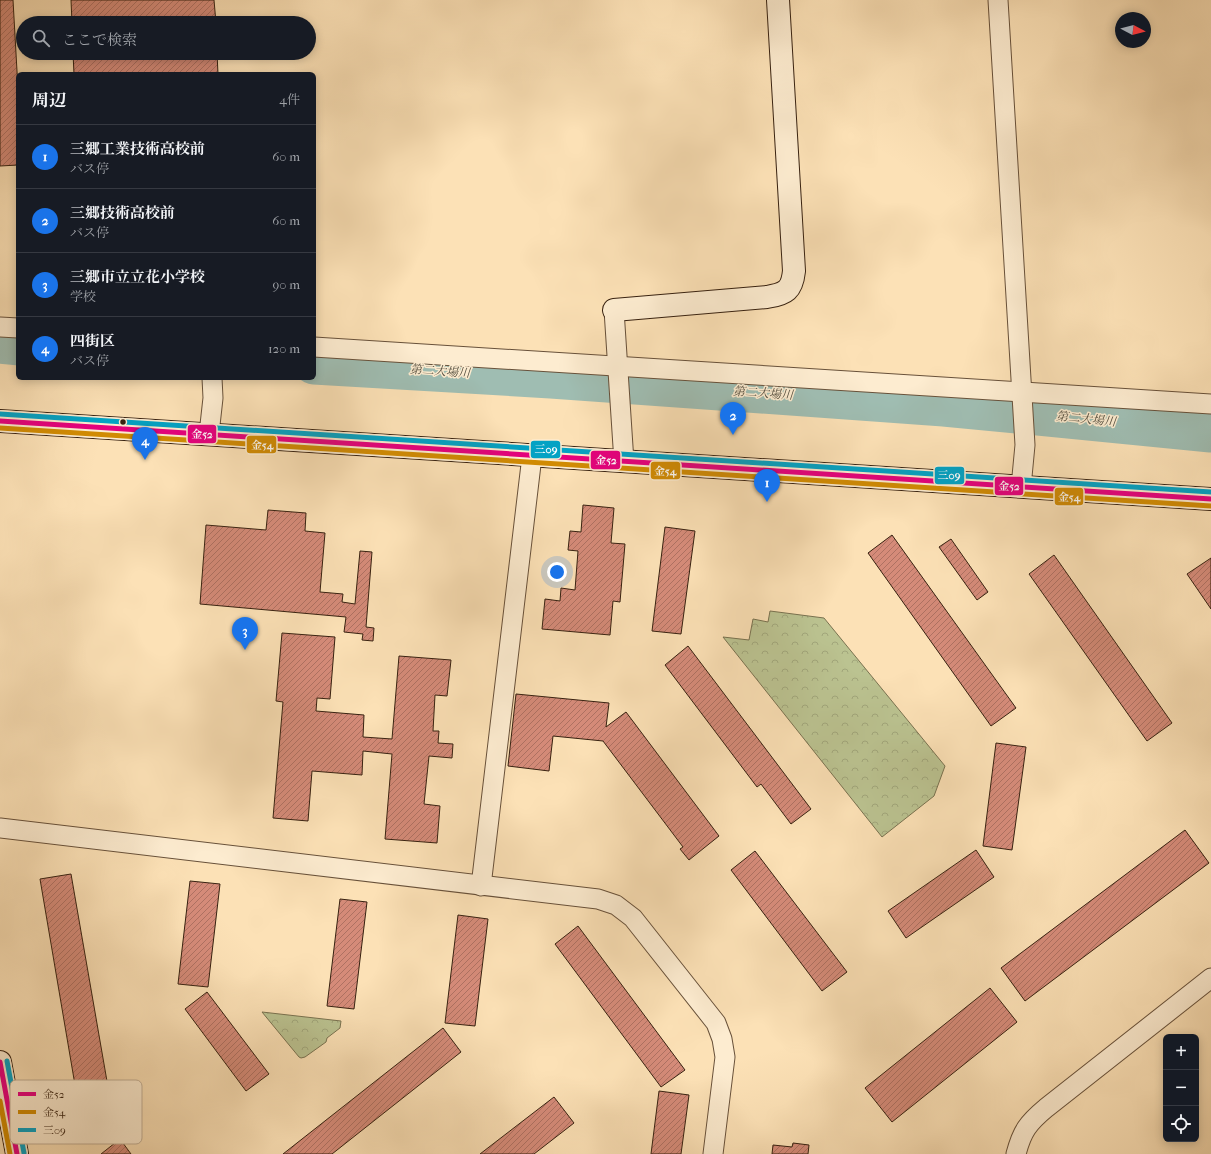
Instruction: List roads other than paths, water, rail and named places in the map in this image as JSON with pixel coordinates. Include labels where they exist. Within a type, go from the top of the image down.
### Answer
[{"type":"street","points":[[624,462],[614,310],[768,297],[780,295],[789,289],[793,281],[794,270],[778,0]]},
{"type":"street","points":[[998,0],[1025,445],[1021,487]]},
{"type":"street","points":[[0,327],[16,328]]},
{"type":"street","points":[[316,347],[619,370],[1211,404]]},
{"type":"street","points":[[210,434],[213,398],[212,380]]},
{"type":"street","points":[[0,421],[1211,499]]},
{"type":"street","points":[[481,886],[532,456]]},
{"type":"street","points":[[0,828],[598,899],[616,905],[633,918],[716,1023],[722,1039],[725,1056],[713,1154]]},
{"type":"street","points":[[1016,1154],[1020,1139],[1031,1121],[1211,978]]},
{"type":"street","points":[[0,1062],[10,1116]]},
{"type":"street","points":[[15,1144],[17,1154]]},
{"type":"waterway","name":"第二大場川","points":[[0,342],[16,344]]},
{"type":"waterway","name":"第二大場川","points":[[316,363],[551,377],[944,405],[1211,431]]},
{"type":"place","name":"三郷技術高校前","points":[[733,435]]},
{"type":"place","name":"四街区","points":[[145,460]]},
{"type":"place","name":"三郷工業技術高校前","points":[[767,502]]},
{"type":"place","name":"三郷市立立花小学校","points":[[245,650]]}]
